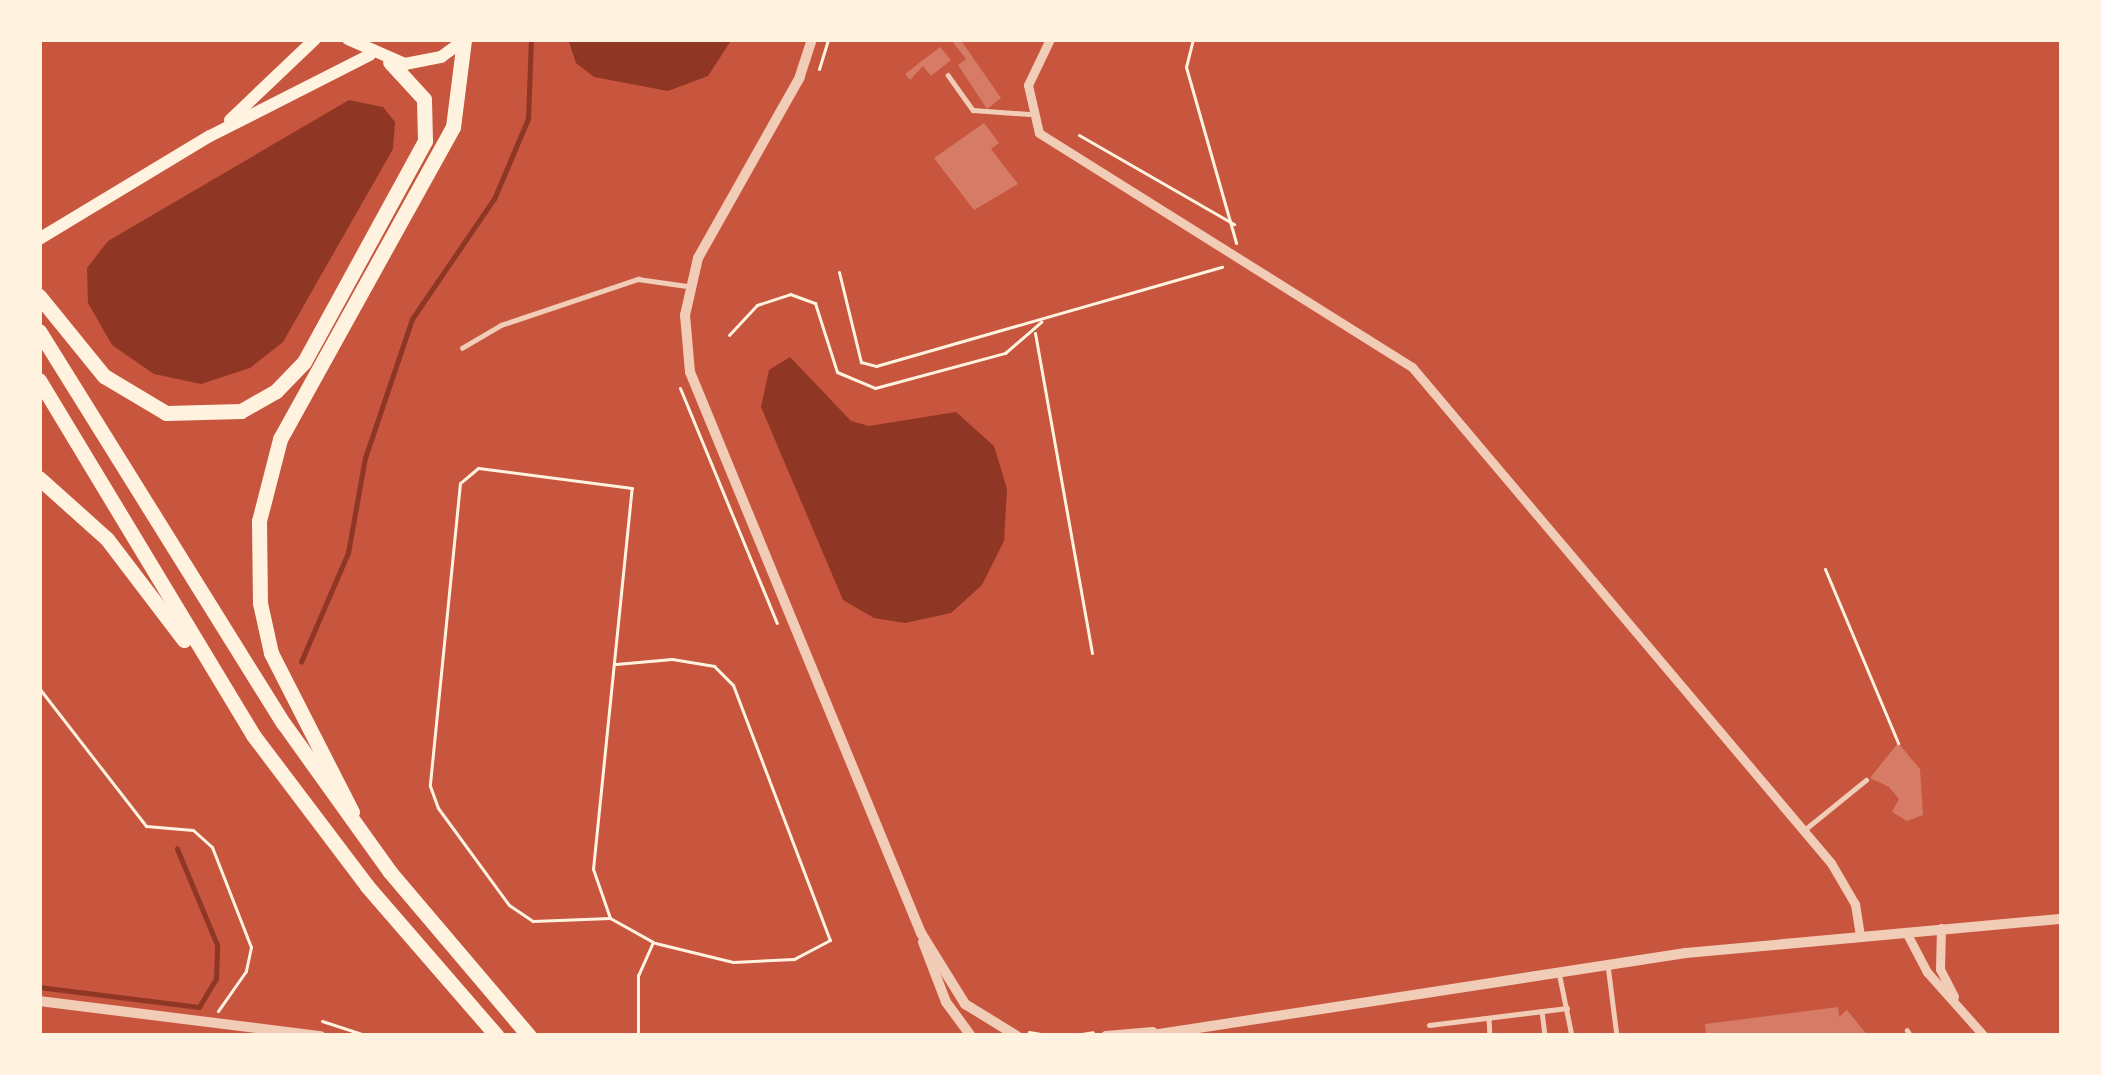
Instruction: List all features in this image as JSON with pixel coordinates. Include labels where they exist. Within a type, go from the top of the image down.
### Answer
[{"type":"highway","points":[[356,826],[342,780],[271,653],[260,603],[259,521],[297,406],[444,148],[460,99],[464,39]]},
{"type":"highway","points":[[39,296],[104,376],[166,413],[241,412],[276,392],[304,362],[425,141],[424,99],[390,62]]},
{"type":"highway","points":[[39,331],[178,562],[356,826],[529,1036]]},
{"type":"highway","points":[[39,380],[210,671]]},
{"type":"highway","points":[[39,478],[107,539],[367,886],[497,1036]]},
{"type":"main road","points":[[210,136],[290,71],[315,39]]},
{"type":"main road","points":[[348,39],[390,62],[432,60],[464,39]]},
{"type":"main road","points":[[44,236],[210,136],[370,55]]},
{"type":"street","points":[[812,39],[689,286],[689,372],[946,1002],[971,1036]]},
{"type":"street","points":[[1050,39],[1030,76],[1029,114],[1047,140],[1412,367],[1803,831],[1855,904],[1860,936]]},
{"type":"street","points":[[1106,1036],[1608,965],[2062,919]]},
{"type":"street","points":[[1941,928],[1940,969],[1960,1007]]},
{"type":"street","points":[[1906,932],[1927,972],[1984,1036]]},
{"type":"street","points":[[921,933],[954,990],[988,1023],[1017,1032]]},
{"type":"street","points":[[39,1001],[321,1036]]},
{"type":"street","points":[[1146,1036],[1162,1031]]},
{"type":"lane","points":[[948,75],[973,110],[1029,114]]},
{"type":"lane","points":[[461,348],[501,325],[638,279],[689,286]]},
{"type":"lane","points":[[1803,831],[1866,780]]},
{"type":"lane","points":[[1608,965],[1617,1036]]},
{"type":"lane","points":[[1559,972],[1572,1036]]},
{"type":"lane","points":[[1430,1024],[1567,1008]]},
{"type":"lane","points":[[1542,1012],[1545,1036]]},
{"type":"lane","points":[[1489,1018],[1490,1036]]},
{"type":"path","points":[[818,71],[828,39]]},
{"type":"path","points":[[839,272],[861,362],[876,366],[1219,272],[1232,252],[1236,225],[1186,68],[1193,39]]},
{"type":"path","points":[[1079,135],[1236,225]]},
{"type":"path","points":[[729,335],[757,305],[790,294],[815,303],[837,372],[875,388],[1005,353],[1042,320]]},
{"type":"path","points":[[1035,331],[1092,653]]},
{"type":"path","points":[[680,386],[777,623]]},
{"type":"path","points":[[610,918],[593,869],[632,488],[498,470],[466,473],[430,786],[438,808],[509,904],[533,921],[610,918],[653,942],[733,962],[794,959],[830,940],[733,686],[714,666],[614,664]]},
{"type":"path","points":[[1825,568],[1898,743]]},
{"type":"path","points":[[39,688],[146,826],[185,827],[212,847],[250,947],[245,971],[219,1010]]},
{"type":"path","points":[[638,1036],[638,975],[653,942]]},
{"type":"path","points":[[1017,1032],[1051,1036]]},
{"type":"shaded area","points":[[568,39],[732,39],[708,76],[668,91],[594,77],[576,63]]},
{"type":"shaded area","points":[[349,100],[383,107],[395,122],[393,149],[283,342],[250,368],[201,384],[154,374],[112,345],[88,303],[87,268],[108,241]]},
{"type":"shaded area","points":[[790,357],[851,421],[869,426],[956,412],[994,446],[1007,489],[1004,541],[982,585],[951,613],[905,623],[874,618],[843,600],[761,407],[769,370]]},
{"type":"building","points":[[960,39],[1001,98],[987,109],[958,65],[966,59],[952,41]]},
{"type":"building","points":[[940,47],[951,60],[931,76],[923,66],[910,80],[905,74]]},
{"type":"building","points":[[984,123],[999,143],[991,149],[1018,184],[974,210],[934,158]]},
{"type":"building","points":[[1898,743],[1920,769],[1923,815],[1907,821],[1892,812],[1899,799],[1889,787],[1870,778]]},
{"type":"building","points":[[1838,1007],[1839,1017],[1847,1010],[1868,1036],[1706,1036],[1705,1024]]},
{"type":"waterway","points":[[301,662],[348,553],[365,458],[412,319],[494,199],[528,119],[531,39]]},
{"type":"waterway","points":[[39,987],[199,1007],[216,979],[217,945],[177,849]]}]
